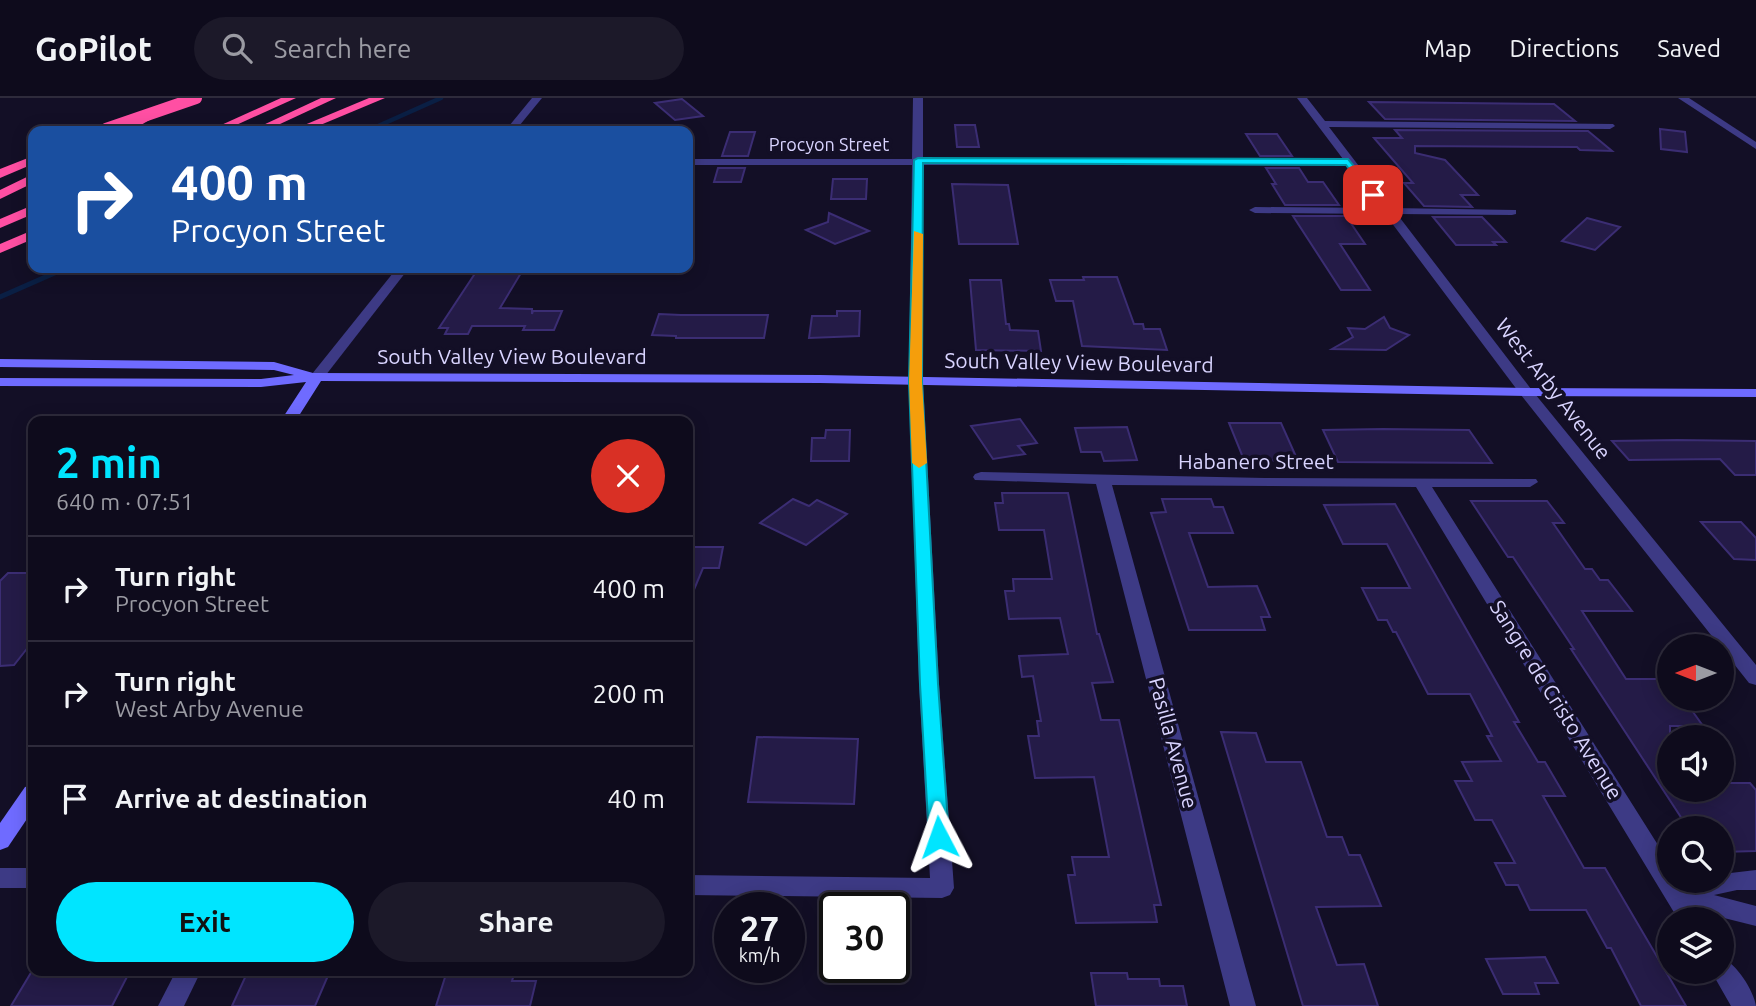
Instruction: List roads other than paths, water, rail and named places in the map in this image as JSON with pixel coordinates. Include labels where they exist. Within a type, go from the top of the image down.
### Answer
[{"type":"highway","points":[[132,126],[181,98]]},
{"type":"highway","points":[[116,126],[196,98]]},
{"type":"highway","points":[[226,126],[290,98]]},
{"type":"highway","points":[[267,126],[330,98]]},
{"type":"highway","points":[[309,126],[379,98]]},
{"type":"highway","points":[[0,174],[28,162]]},
{"type":"highway","points":[[0,195],[28,181]]},
{"type":"highway","points":[[0,224],[28,211]]},
{"type":"highway","points":[[1,248],[28,236]]},
{"type":"main road","name":"South Valley View Boulevard","points":[[0,363],[274,366],[317,377]]},
{"type":"main road","name":"South Valley View Boulevard","points":[[0,382],[261,383],[317,377],[820,379],[1525,392],[1756,393]]},
{"type":"main road","points":[[291,416],[317,377]]},
{"type":"main road","points":[[0,841],[28,800]]},
{"type":"street","points":[[514,126],[537,98]]},
{"type":"street","points":[[693,885],[942,888],[929,684],[916,382],[918,98]]},
{"type":"street","name":"West Arby Avenue","points":[[1302,98],[1525,392],[1756,678]]},
{"type":"street","points":[[1683,98],[1756,146]]},
{"type":"street","points":[[1321,124],[1610,126]]},
{"type":"street","name":"Procyon Street","points":[[693,162],[1348,162]]},
{"type":"street","points":[[1255,210],[1512,212]]},
{"type":"street","points":[[317,377],[399,273]]},
{"type":"street","name":"Habanero Street","points":[[981,477],[1265,483],[1530,482]]},
{"type":"street","name":"Pasilla Avenue","points":[[1103,480],[1243,1006]]},
{"type":"street","name":"Sangre de Cristo Avenue","points":[[1421,482],[1683,907]]},
{"type":"street","points":[[0,878],[28,878]]},
{"type":"street","points":[[1676,896],[1737,880],[1756,880]]},
{"type":"street","points":[[1676,896],[1756,916]]},
{"type":"street","points":[[171,1006],[186,976]]},
{"type":"street","points":[[1731,984],[1745,1006]]},
{"type":"waterway","points":[[378,126],[441,98]]},
{"type":"waterway","points":[[0,297],[55,273]]}]
